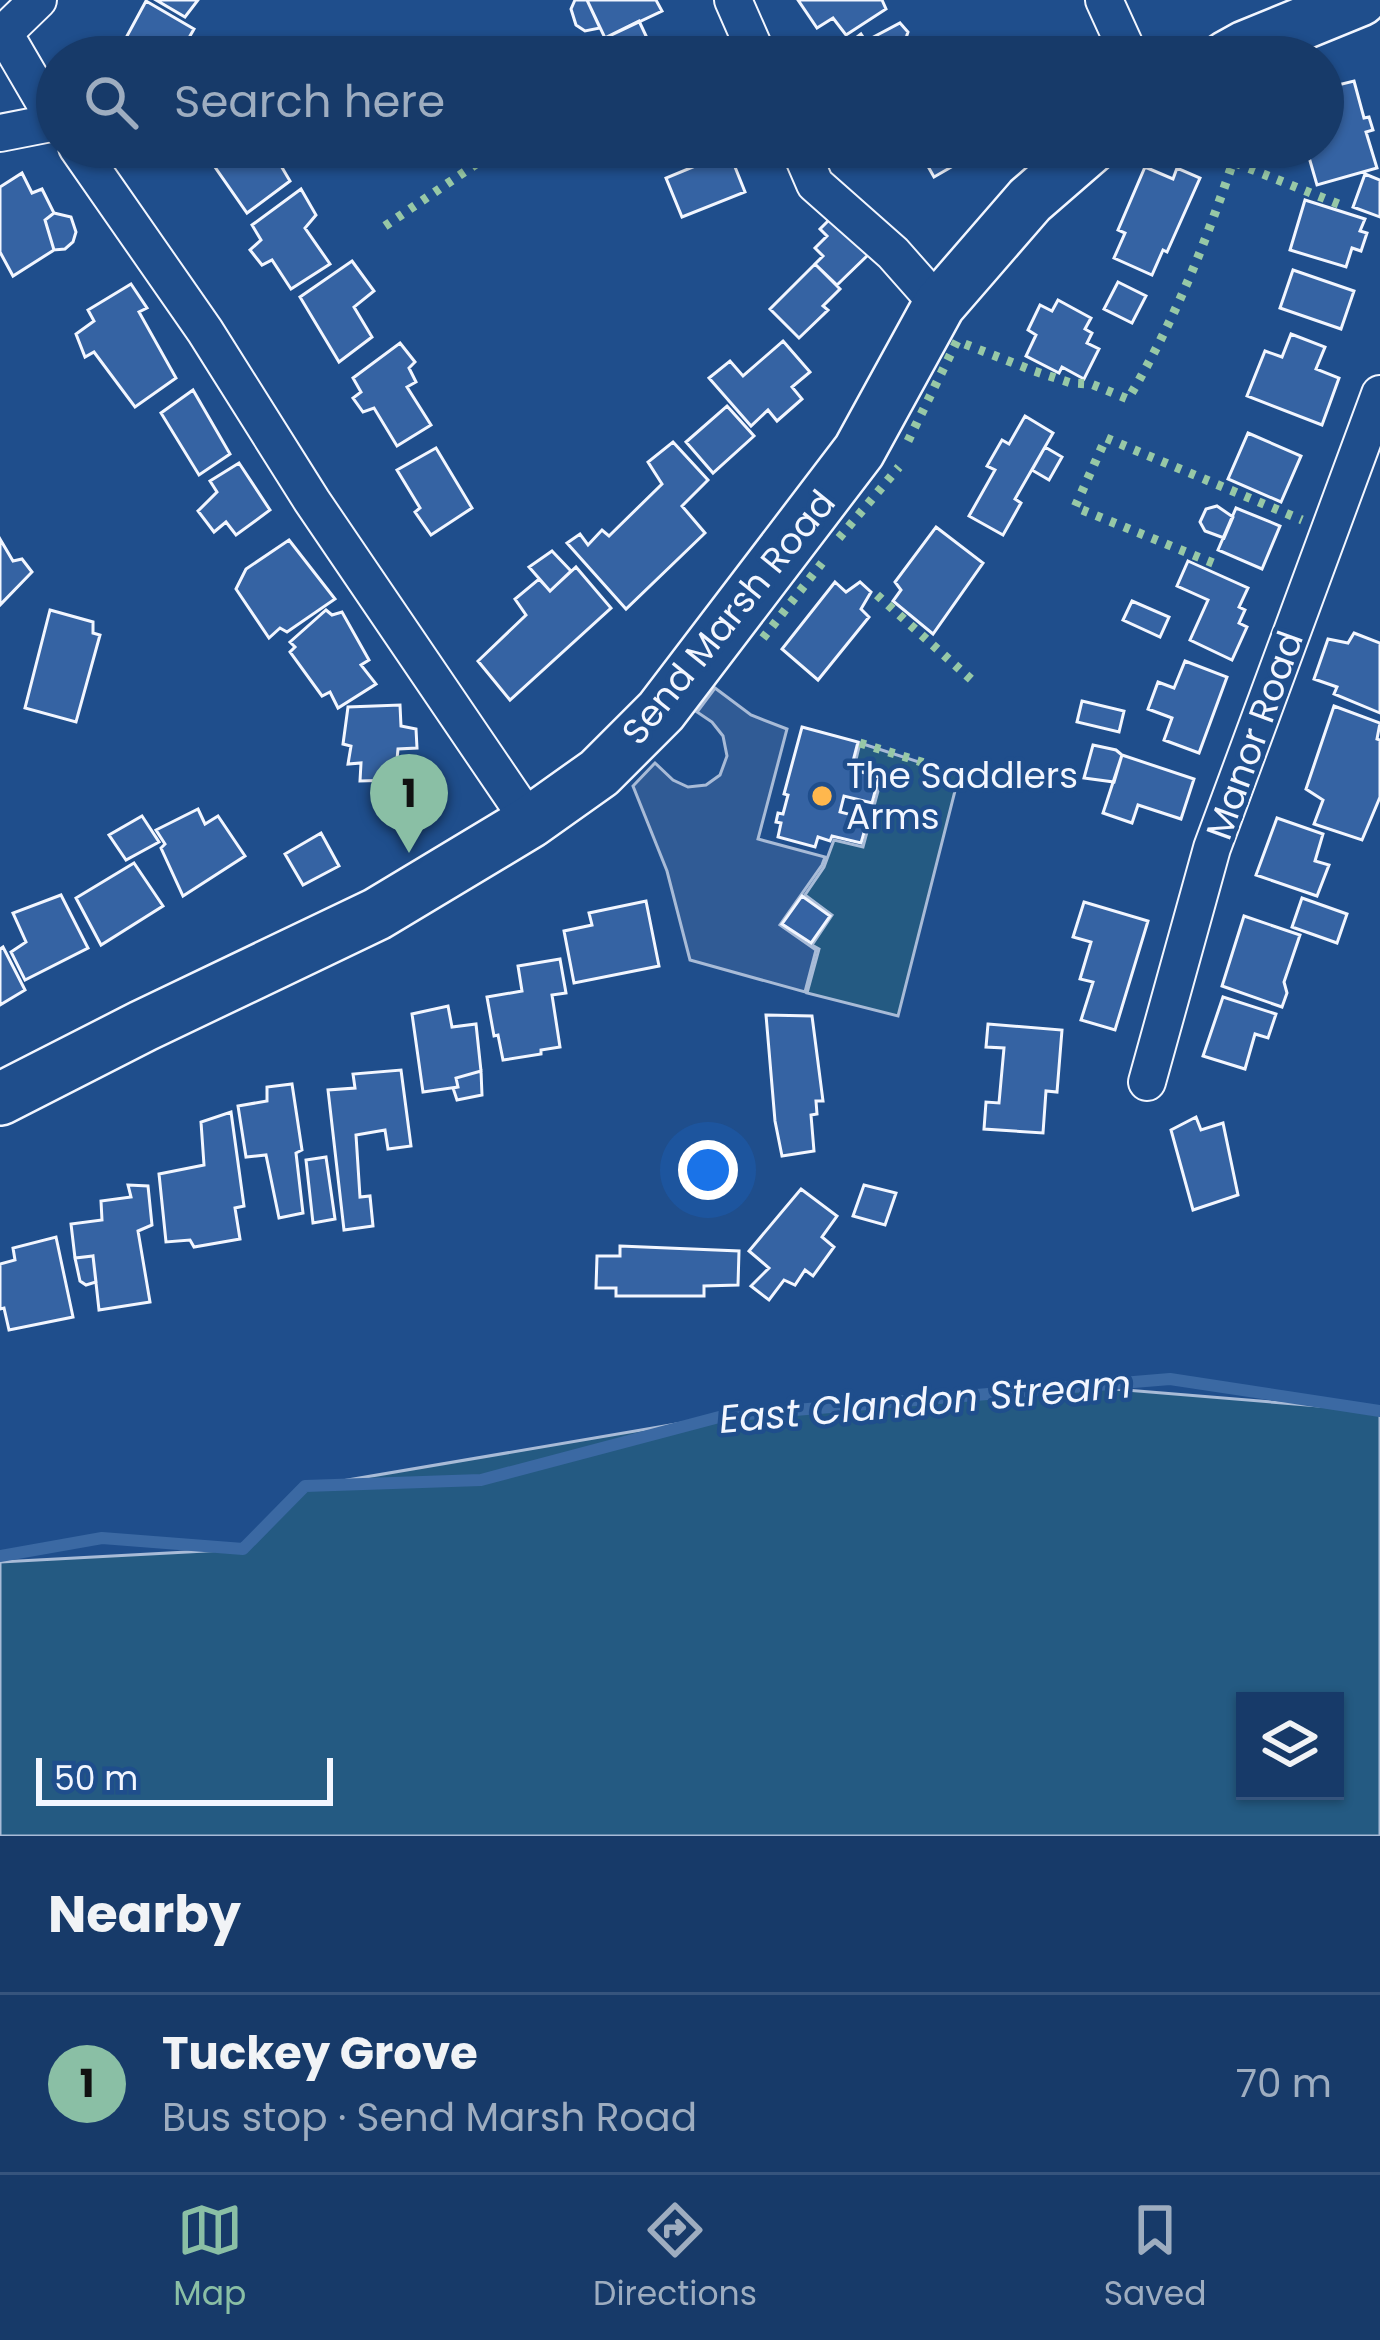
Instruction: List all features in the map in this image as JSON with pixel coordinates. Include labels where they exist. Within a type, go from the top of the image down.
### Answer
[{"type":"main road","points":[[1270,36],[1360,0]]},
{"type":"main road","name":"Send Marsh Road","points":[[0,1099],[376,914],[530,822],[599,773],[661,711],[859,452],[939,305],[1030,200],[1067,168]]},
{"type":"street","points":[[36,89],[2,31],[38,0]]},
{"type":"street","points":[[733,0],[749,36]]},
{"type":"street","points":[[1104,0],[1120,36]]},
{"type":"street","points":[[0,133],[36,127]]},
{"type":"street","points":[[91,168],[530,822]]},
{"type":"street","points":[[808,168],[815,184],[892,253],[939,305]]},
{"type":"street","name":"Manor Road","points":[[1147,1082],[1212,848],[1380,394]]},
{"type":"shaded area","points":[[715,688],[751,715],[787,729],[758,839],[825,857],[780,925],[816,950],[805,992],[690,960],[667,871],[633,786],[655,763],[688,787],[706,785],[720,775],[727,756],[723,736],[697,712]]},
{"type":"shaded area","points":[[860,743],[959,775],[898,1016],[807,993],[819,949],[812,945],[832,915],[805,895],[824,867],[834,840],[863,847],[882,776],[854,768]]},
{"type":"shaded area","points":[[1077,1386],[1380,1411],[1380,1836],[0,1836],[0,1562],[243,1549],[307,1487],[723,1416]]},
{"type":"building","points":[[156,0],[198,0],[185,17]]},
{"type":"building","points":[[575,0],[587,0],[600,28],[585,31],[576,25],[571,9]]},
{"type":"building","points":[[587,0],[656,0],[662,11],[604,36]]},
{"type":"building","points":[[798,0],[882,0],[886,9],[846,35],[833,18],[817,28]]},
{"type":"building","points":[[146,1],[194,29],[190,36],[127,36]]},
{"type":"building","points":[[639,21],[646,36],[609,36]]},
{"type":"building","points":[[900,23],[908,32],[907,36],[875,36]]},
{"type":"building","points":[[1354,81],[1364,118],[1369,117],[1373,130],[1366,132],[1377,168],[1317,185],[1312,168],[1344,168],[1344,84]]},
{"type":"building","points":[[216,168],[282,168],[290,181],[247,213]]},
{"type":"building","points":[[690,168],[735,168],[745,192],[682,217],[666,178]]},
{"type":"building","points":[[929,168],[950,168],[934,177]]},
{"type":"building","points":[[1145,168],[1173,179],[1177,168],[1200,178],[1152,275],[1114,258],[1125,233],[1118,230]]},
{"type":"building","points":[[22,173],[32,193],[42,189],[54,213],[45,220],[54,250],[13,276],[0,252],[0,187]]},
{"type":"building","points":[[1365,174],[1380,180],[1380,217],[1353,207]]},
{"type":"building","points":[[301,189],[316,215],[305,228],[330,264],[291,289],[272,260],[262,265],[250,250],[261,240],[252,225]]},
{"type":"building","points":[[1305,200],[1365,219],[1360,231],[1367,233],[1361,251],[1352,248],[1346,267],[1290,250]]},
{"type":"building","points":[[54,213],[71,217],[76,232],[65,249],[54,250],[45,220]]},
{"type":"building","points":[[833,216],[870,253],[837,285],[815,264],[823,256],[815,248],[827,236],[820,229]]},
{"type":"building","points":[[352,261],[374,291],[354,307],[372,337],[339,362],[300,297]]},
{"type":"building","points":[[815,264],[840,289],[823,306],[828,310],[799,338],[770,309]]},
{"type":"building","points":[[1293,270],[1354,291],[1341,329],[1280,308]]},
{"type":"building","points":[[1118,282],[1146,296],[1132,323],[1104,309]]},
{"type":"building","points":[[131,284],[147,308],[139,312],[176,378],[135,407],[94,352],[85,357],[76,334],[94,321],[88,310]]},
{"type":"building","points":[[1058,300],[1091,318],[1085,329],[1092,333],[1087,343],[1099,349],[1084,379],[1062,367],[1059,373],[1026,356],[1036,335],[1028,330],[1040,305],[1052,311]]},
{"type":"building","points":[[1291,334],[1325,347],[1316,369],[1339,378],[1322,425],[1247,396],[1265,351],[1282,357]]},
{"type":"building","points":[[783,341],[810,372],[792,387],[802,399],[777,421],[768,410],[751,426],[709,378],[730,361],[743,376]]},
{"type":"building","points":[[400,343],[415,362],[409,368],[416,382],[407,387],[431,425],[397,446],[374,408],[363,412],[353,398],[361,392],[353,378]]},
{"type":"building","points":[[193,390],[230,454],[199,475],[161,413]]},
{"type":"building","points":[[727,406],[754,436],[713,473],[686,442]]},
{"type":"building","points":[[1025,416],[1053,433],[1015,499],[1021,503],[1003,535],[969,516],[995,470],[987,466],[1002,440],[1009,444]]},
{"type":"building","points":[[1248,433],[1301,456],[1281,502],[1228,479]]},
{"type":"building","points":[[673,442],[708,480],[682,506],[705,533],[626,609],[567,543],[580,534],[588,545],[602,530],[609,536],[662,484],[648,462]]},
{"type":"building","points":[[1045,447],[1062,457],[1049,480],[1032,470]]},
{"type":"building","points":[[436,448],[472,508],[431,535],[397,470]]},
{"type":"building","points":[[239,463],[270,510],[236,535],[226,522],[214,532],[198,511],[217,492],[210,481]]},
{"type":"building","points":[[1217,506],[1233,517],[1224,538],[1205,531],[1200,522],[1206,509]]},
{"type":"building","points":[[1236,508],[1280,526],[1262,569],[1218,550]]},
{"type":"building","points":[[936,527],[983,563],[933,634],[893,601],[901,590],[895,582]]},
{"type":"building","points":[[0,539],[13,561],[22,559],[32,572],[0,605]]},
{"type":"building","points":[[289,540],[335,599],[287,632],[280,628],[269,638],[236,589],[246,569]]},
{"type":"building","points":[[552,551],[571,571],[550,591],[529,567]]},
{"type":"building","points":[[1188,561],[1248,588],[1239,607],[1245,610],[1239,623],[1247,627],[1232,660],[1190,640],[1208,600],[1177,586]]},
{"type":"building","points":[[576,567],[611,608],[510,700],[478,661],[526,615],[515,599],[539,579],[550,591]]},
{"type":"building","points":[[835,582],[846,592],[860,582],[871,592],[861,609],[869,617],[818,680],[782,649]]},
{"type":"building","points":[[1132,601],[1169,617],[1160,637],[1123,620]]},
{"type":"building","points":[[50,610],[93,622],[93,633],[100,635],[76,722],[25,708]]},
{"type":"building","points":[[326,610],[332,615],[342,612],[369,660],[361,665],[376,684],[338,708],[330,692],[322,696],[290,652],[295,647],[290,642]]},
{"type":"building","points":[[1354,633],[1380,643],[1380,713],[1334,694],[1337,687],[1314,679],[1328,639],[1348,643]]},
{"type":"building","points":[[1185,661],[1227,677],[1199,753],[1164,740],[1172,718],[1148,709],[1158,682],[1174,688]]},
{"type":"building","points":[[1082,701],[1124,711],[1119,732],[1077,722]]},
{"type":"building","points":[[400,705],[401,726],[416,729],[417,748],[398,749],[395,780],[360,781],[361,763],[348,764],[351,746],[343,744],[348,707]]},
{"type":"building","points":[[1334,706],[1380,723],[1380,797],[1362,840],[1314,824],[1323,800],[1306,789]]},
{"type":"building","points":[[802,727],[858,742],[851,769],[879,777],[872,803],[844,796],[840,812],[868,819],[861,843],[818,837],[815,847],[778,837],[781,823],[776,822],[778,813],[783,814]]},
{"type":"building","points":[[1093,745],[1122,755],[1114,782],[1084,778]]},
{"type":"building","points":[[1122,755],[1194,779],[1181,819],[1138,805],[1132,823],[1103,813]]},
{"type":"building","points":[[198,809],[205,824],[218,816],[245,856],[183,896],[156,830]]},
{"type":"building","points":[[142,816],[159,842],[126,860],[109,835]]},
{"type":"building","points":[[1277,818],[1323,834],[1315,861],[1329,865],[1317,896],[1256,875]]},
{"type":"building","points":[[321,833],[339,866],[303,885],[285,854]]},
{"type":"building","points":[[134,863],[163,906],[101,945],[76,898]]},
{"type":"building","points":[[61,895],[88,948],[25,980],[11,952],[26,942],[13,913]]},
{"type":"building","points":[[802,896],[830,916],[811,943],[782,924]]},
{"type":"building","points":[[1302,898],[1347,914],[1337,943],[1292,927]]},
{"type":"building","points":[[646,901],[659,966],[574,983],[564,931],[592,925],[589,913]]},
{"type":"building","points":[[1084,902],[1148,921],[1115,1030],[1081,1020],[1093,982],[1080,979],[1091,942],[1073,937]]},
{"type":"building","points":[[1244,916],[1300,935],[1284,982],[1287,993],[1282,1007],[1222,986]]},
{"type":"building","points":[[3,947],[25,990],[0,1005],[0,949]]},
{"type":"building","points":[[560,959],[566,993],[552,995],[560,1047],[503,1060],[487,997],[522,991],[518,966]]},
{"type":"building","points":[[1223,997],[1276,1014],[1268,1038],[1255,1034],[1245,1069],[1203,1056]]},
{"type":"building","points":[[448,1006],[452,1027],[476,1024],[481,1071],[456,1078],[458,1087],[423,1092],[412,1014]]},
{"type":"building","points":[[766,1015],[812,1016],[823,1101],[816,1101],[817,1114],[811,1115],[814,1151],[782,1156]]},
{"type":"building","points":[[988,1024],[1062,1030],[1057,1092],[1046,1091],[1043,1133],[984,1129],[986,1102],[999,1103],[1004,1048],[986,1047]]},
{"type":"building","points":[[401,1070],[411,1146],[388,1149],[385,1130],[356,1135],[360,1197],[370,1196],[373,1226],[344,1230],[328,1090],[355,1088],[353,1074]]},
{"type":"building","points":[[481,1071],[482,1095],[457,1100],[456,1078]]},
{"type":"building","points":[[292,1084],[302,1150],[296,1153],[303,1213],[279,1218],[266,1155],[246,1157],[238,1106],[267,1101],[267,1087]]},
{"type":"building","points":[[231,1112],[244,1206],[235,1208],[240,1239],[194,1247],[190,1240],[166,1242],[159,1174],[204,1165],[201,1122]]},
{"type":"building","points":[[1196,1117],[1201,1130],[1223,1123],[1238,1195],[1193,1210],[1171,1130]]},
{"type":"building","points":[[326,1157],[335,1219],[313,1223],[306,1160]]},
{"type":"building","points":[[128,1185],[148,1186],[152,1225],[138,1231],[150,1302],[99,1310],[93,1256],[75,1258],[71,1224],[102,1220],[101,1201],[131,1197]]},
{"type":"building","points":[[864,1185],[896,1193],[885,1225],[853,1216]]},
{"type":"building","points":[[801,1189],[837,1216],[822,1237],[834,1247],[813,1276],[805,1270],[795,1285],[784,1280],[769,1300],[751,1286],[769,1268],[749,1251]]},
{"type":"building","points":[[56,1237],[73,1317],[9,1330],[4,1308],[0,1309],[0,1264],[15,1260],[13,1248]]},
{"type":"building","points":[[620,1246],[739,1251],[738,1285],[704,1286],[704,1296],[616,1296],[616,1288],[596,1288],[597,1256],[620,1256]]},
{"type":"building","points":[[93,1256],[96,1282],[86,1285],[80,1281],[75,1258]]},
{"type":"waterway","name":"East Clandon Stream","points":[[0,1556],[102,1538],[243,1549],[305,1486],[481,1480],[723,1416],[1170,1379],[1380,1411]]},
{"type":"hedge","points":[[385,226],[470,168]]},
{"type":"hedge","points":[[908,441],[957,341],[1034,371],[1091,384],[1128,399],[1187,284],[1231,168]]},
{"type":"hedge","points":[[1248,168],[1346,207]]},
{"type":"hedge","points":[[1213,563],[1075,507],[1106,438],[1302,520]]},
{"type":"hedge","points":[[839,538],[899,467]]},
{"type":"hedge","points":[[763,638],[822,563]]},
{"type":"hedge","points":[[877,595],[973,681]]},
{"type":"hedge","points":[[860,743],[928,764]]},
{"type":"place","name":"The Saddlers Arms","points":[[822,796]]},
{"type":"place","name":"Tuckey Grove","points":[[409,853]]}]
